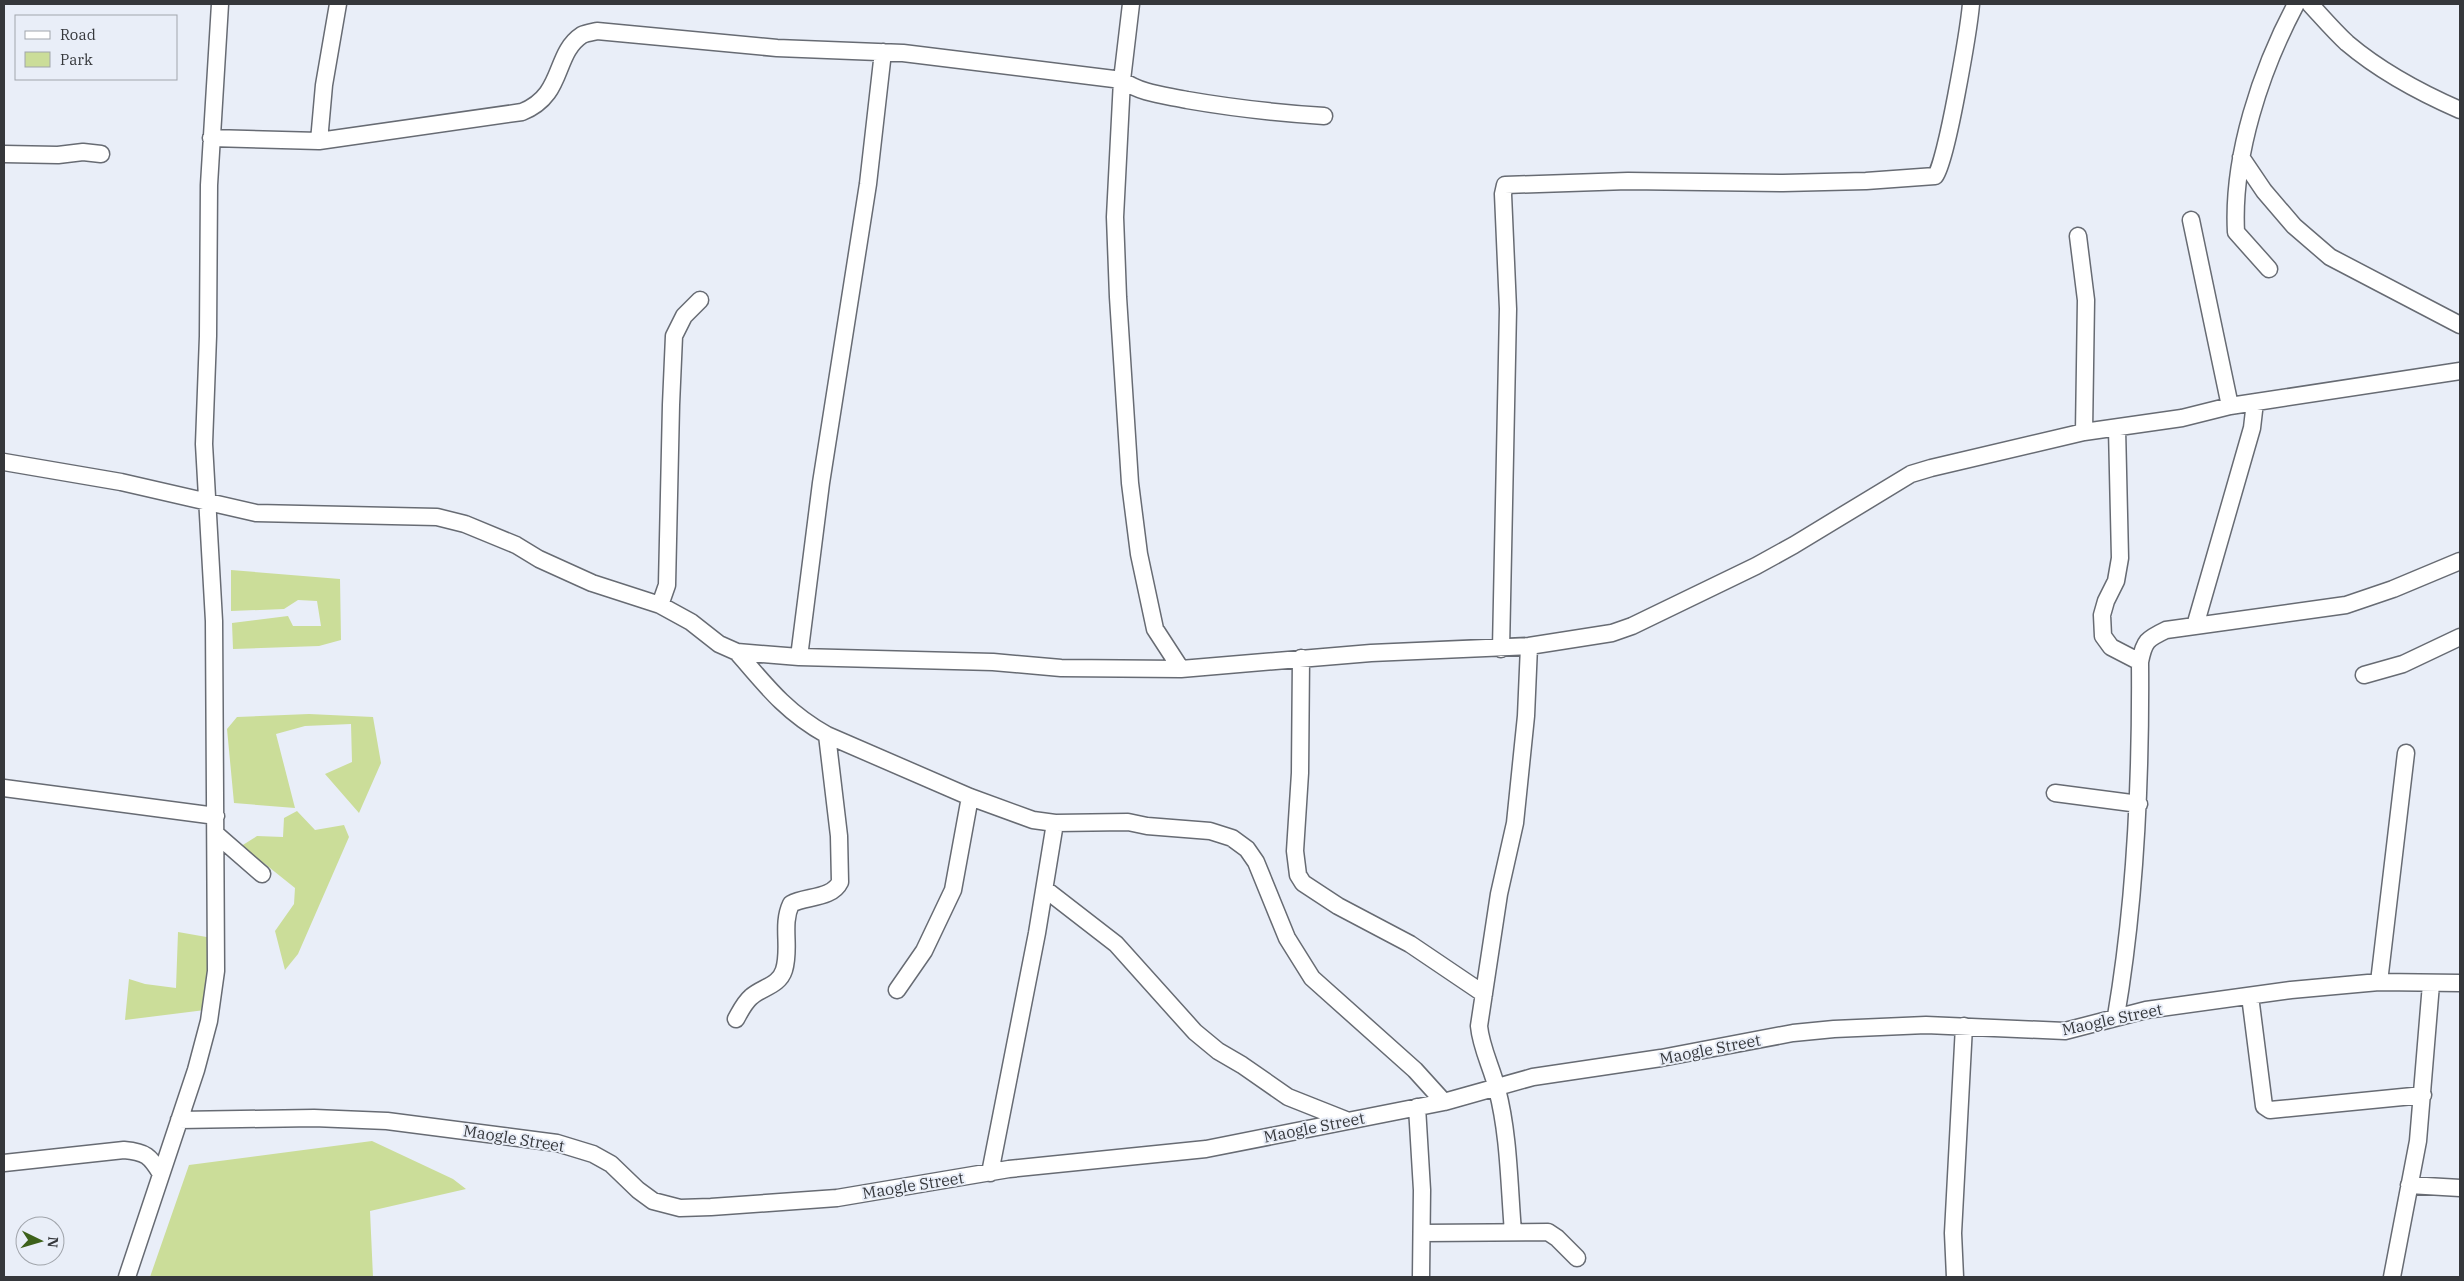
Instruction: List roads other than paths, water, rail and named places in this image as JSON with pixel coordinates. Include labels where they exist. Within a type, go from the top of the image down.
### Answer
[{"type":"street","points":[[127,1277],[196,1070],[209,1021],[216,971],[214,621],[204,444],[204,397],[208,336],[211,138],[220,4]]},
{"type":"street","points":[[319,141],[324,85],[338,4]]},
{"type":"street","points":[[1131,4],[1122,80],[1115,217],[1118,298],[1130,484],[1139,554],[1156,629],[1181,669]]},
{"type":"street","points":[[1501,649],[1508,309],[1503,194],[1505,185],[1628,181],[1811,183],[1875,181],[1935,176],[1938,173],[1944,148],[1968,32],[1971,4]]},
{"type":"street","points":[[2269,269],[2236,232],[2241,157],[2253,107],[2296,4]]},
{"type":"street","points":[[2310,4],[2346,41],[2371,61],[2438,100],[2460,110]]},
{"type":"street","points":[[211,138],[319,141],[496,117],[529,109],[536,107],[548,94],[570,47],[583,35],[597,31],[778,48],[883,52],[1122,80],[1134,88],[1147,92],[1219,106],[1266,112],[1324,116]]},
{"type":"street","points":[[799,657],[821,483],[868,184],[883,52]]},
{"type":"street","points":[[4,154],[58,155],[83,152],[101,154]]},
{"type":"street","points":[[2241,157],[2264,191],[2294,226],[2330,258],[2460,325]]},
{"type":"street","points":[[2190,220],[2204,274],[2230,406]]},
{"type":"street","points":[[2078,236],[2086,300],[2084,432]]},
{"type":"street","points":[[660,605],[667,584],[670,406],[674,336],[684,316],[700,300]]},
{"type":"street","points":[[4,462],[103,478],[208,502],[234,510],[276,515],[438,517],[465,524],[516,545],[539,559],[592,583],[660,605],[691,622],[719,644],[737,652],[799,657],[994,662],[1071,668],[1181,669],[1371,653],[1501,649],[1592,638],[1632,626],[1794,545],[1911,474],[2084,432],[2182,418],[2230,406],[2460,371]]},
{"type":"street","points":[[2194,626],[2252,428],[2255,402]]},
{"type":"street","points":[[2117,428],[2120,558],[2116,581],[2106,601],[2102,615],[2103,636],[2111,647],[2140,662]]},
{"type":"street","points":[[2116,1016],[2124,970],[2139,804],[2141,759],[2140,662],[2143,648],[2149,639],[2166,630],[2346,605],[2393,589],[2460,561]]},
{"type":"street","points":[[2364,675],[2403,664],[2460,637]]},
{"type":"street","points":[[1513,1232],[1506,1140],[1497,1089],[1480,1038],[1479,1019],[1499,894],[1515,823],[1526,716],[1529,646]]},
{"type":"street","points":[[737,652],[785,707],[805,723],[828,735],[970,797],[1014,814],[1055,823],[1128,822],[1147,826],[1210,831],[1232,838],[1247,848],[1260,870],[1287,938],[1312,978],[1416,1070],[1444,1102]]},
{"type":"street","points":[[1301,658],[1299,781],[1295,857],[1298,875],[1303,882],[1338,906],[1410,944],[1484,994]]},
{"type":"street","points":[[736,1019],[750,997],[772,985],[784,970],[785,928],[791,904],[798,900],[831,891],[837,888],[840,882],[839,836],[828,735]]},
{"type":"street","points":[[2379,982],[2406,753]]},
{"type":"street","points":[[4,788],[216,816]]},
{"type":"street","points":[[2055,793],[2139,804]]},
{"type":"street","points":[[897,990],[924,951],[953,890],[970,797]]},
{"type":"street","points":[[990,1173],[1045,889],[1055,823]]},
{"type":"street","points":[[216,834],[262,874]]},
{"type":"street","points":[[1045,889],[1116,944],[1195,1032],[1218,1051],[1288,1097],[1346,1120]]},
{"type":"street","name":"Maogle Street","points":[[179,1120],[314,1118],[387,1121],[557,1144],[593,1154],[611,1164],[638,1190],[653,1201],[680,1208],[837,1198],[990,1173],[1206,1149],[1444,1102],[1497,1089],[1533,1077],[1670,1057],[1794,1033],[1834,1029],[1964,1026],[2065,1031],[2116,1016],[2250,996],[2379,982],[2460,983]]},
{"type":"street","points":[[2392,1277],[2418,1141],[2431,984]]},
{"type":"street","points":[[2250,996],[2264,1106],[2270,1110],[2422,1094]]},
{"type":"street","points":[[1955,1277],[1954,1194],[1964,1026]]},
{"type":"street","points":[[1417,1107],[1422,1180],[1421,1277]]},
{"type":"street","points":[[4,1163],[115,1151],[140,1151],[173,1141]]},
{"type":"street","points":[[140,1151],[149,1156],[161,1174]]},
{"type":"street","points":[[2409,1185],[2460,1188]]},
{"type":"street","points":[[1422,1232],[1548,1232],[1557,1238],[1577,1258]]}]
